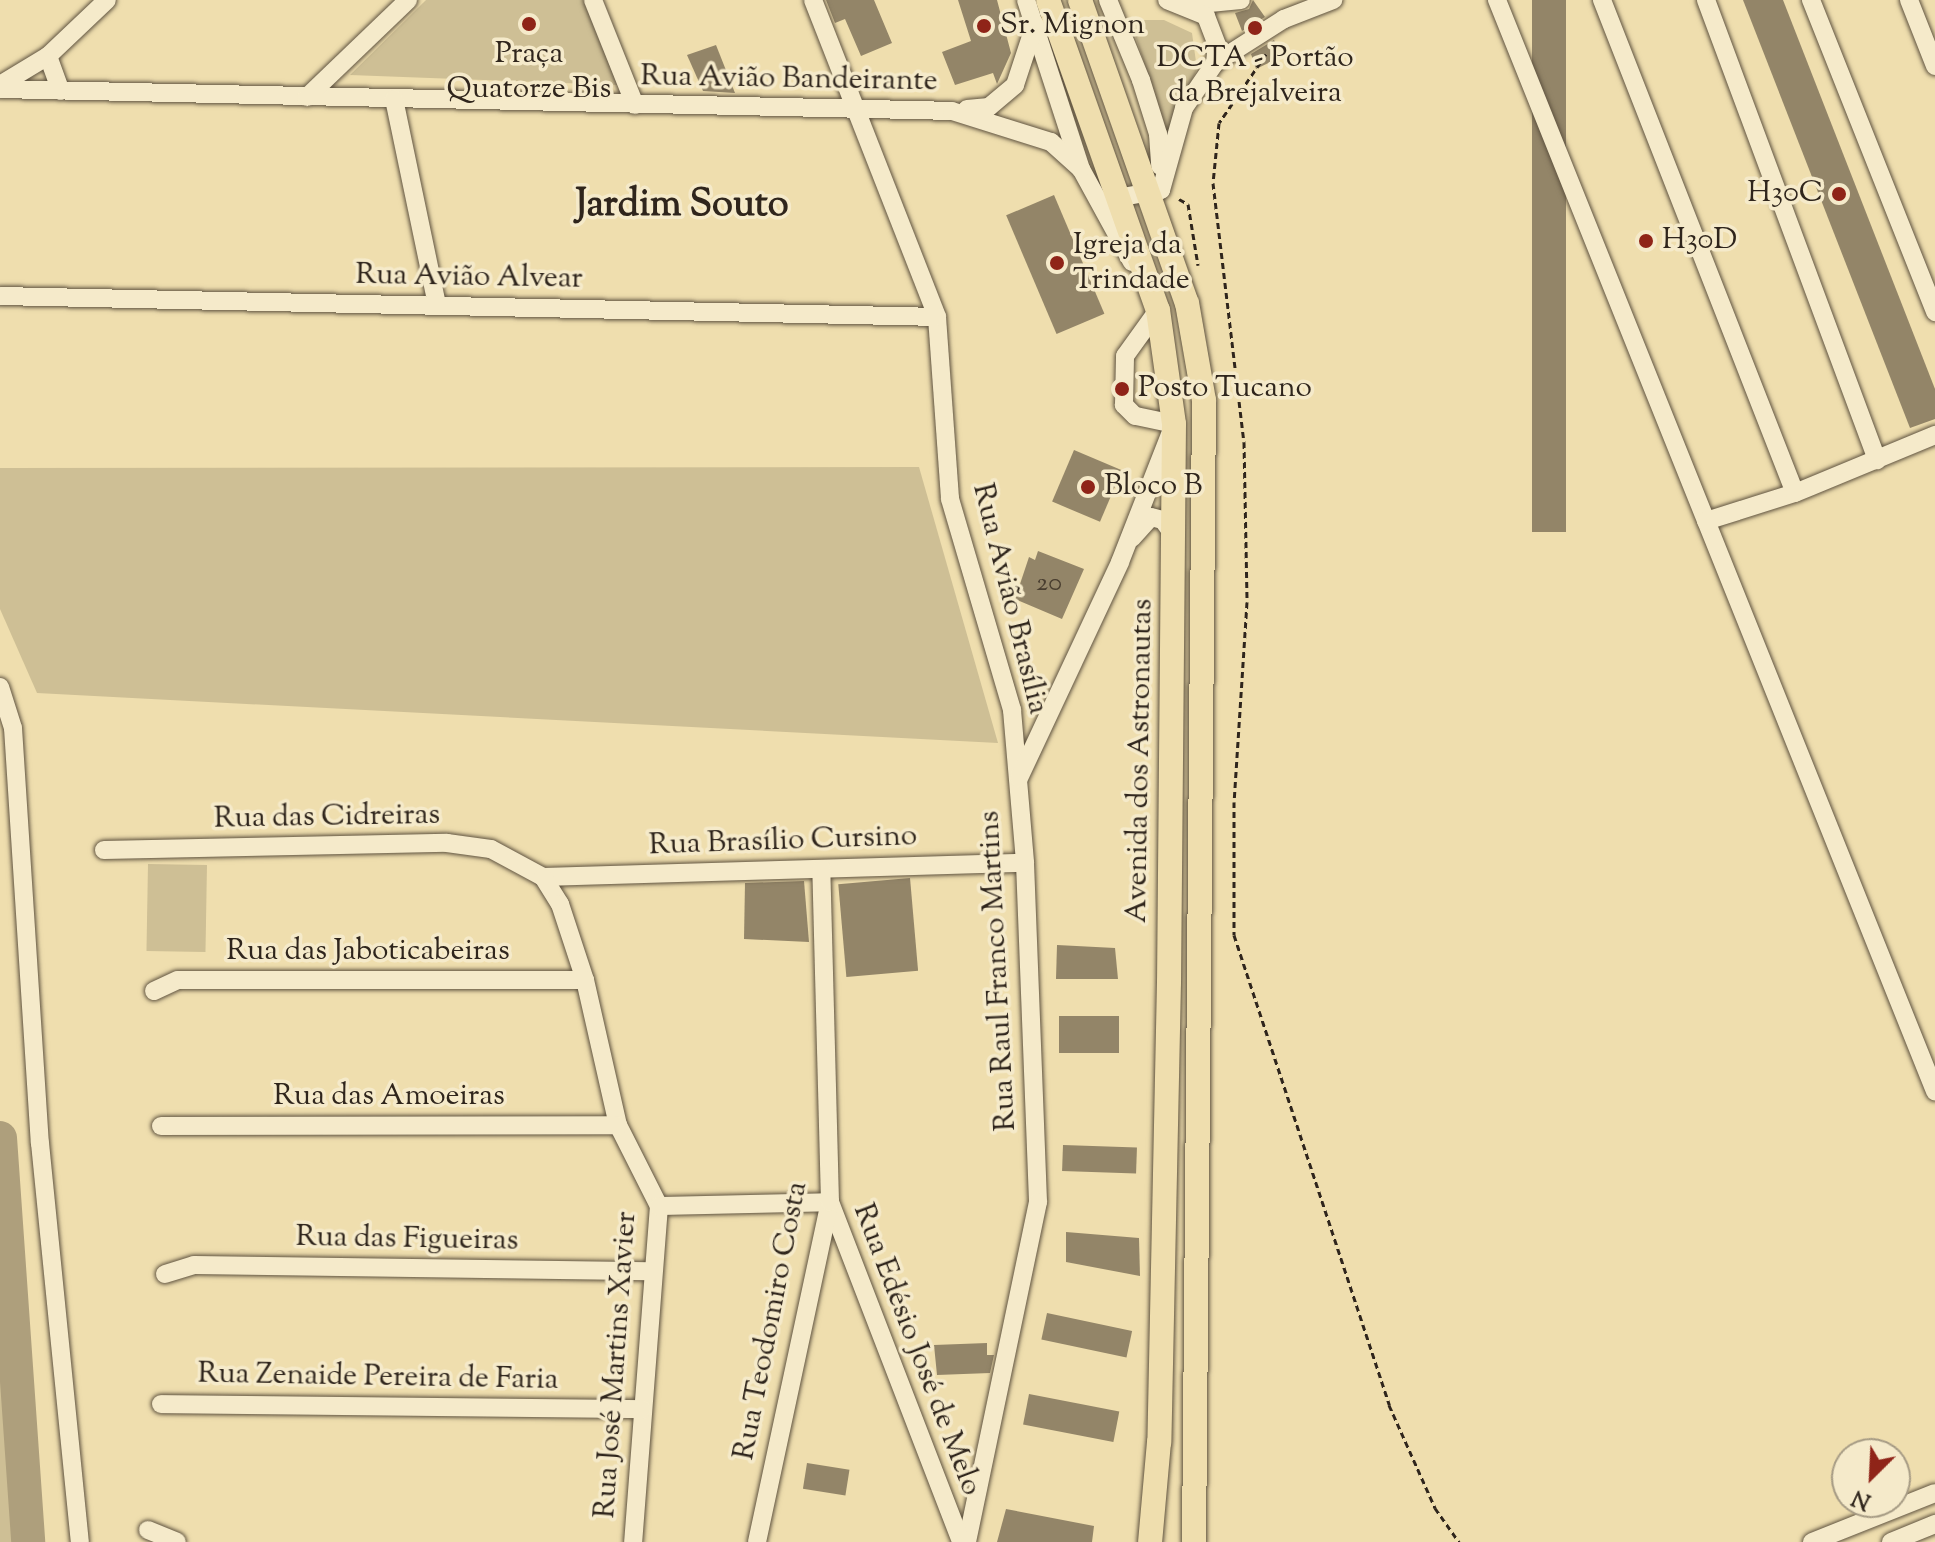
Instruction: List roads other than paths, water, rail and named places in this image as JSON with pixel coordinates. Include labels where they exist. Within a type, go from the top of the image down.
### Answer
[{"type":"main road","name":"Avenida dos Astronautas","points":[[1048,0],[1109,199],[1158,310],[1174,424],[1176,542],[1159,1442],[1150,1542]]},
{"type":"main road","name":"Avenida dos Astronautas","points":[[1080,0],[1155,191],[1167,244],[1187,303],[1204,400],[1194,1542]]},
{"type":"street","points":[[0,87],[48,56],[107,0]]},
{"type":"street","points":[[307,97],[408,0]]},
{"type":"street","points":[[593,0],[635,105]]},
{"type":"street","name":"Rua Avião Brasília","points":[[813,0],[859,109],[937,317],[950,499],[1012,710],[1017,781]]},
{"type":"street","points":[[1026,0],[1081,169],[1109,199],[1155,191]]},
{"type":"street","points":[[1108,0],[1158,134],[1155,191]]},
{"type":"street","points":[[1175,2],[1208,7],[1241,0]]},
{"type":"street","points":[[1277,0],[1284,19]]},
{"type":"street","points":[[1155,191],[1184,108],[1215,63],[1284,19],[1333,0]]},
{"type":"street","points":[[1497,0],[1935,1091]]},
{"type":"street","points":[[1602,0],[1795,493]]},
{"type":"street","points":[[1706,0],[1877,460]]},
{"type":"street","points":[[1811,0],[1935,312]]},
{"type":"street","points":[[1909,0],[1935,66]]},
{"type":"street","points":[[1175,2],[1206,16],[1217,45],[1215,63]]},
{"type":"street","points":[[952,111],[989,107],[1003,99],[1021,71],[1035,24]]},
{"type":"street","points":[[48,56],[61,91]]},
{"type":"street","name":"Rua Avião Bandeirante","points":[[0,87],[61,91],[952,111],[1051,142],[1081,169]]},
{"type":"street","points":[[394,99],[437,305]]},
{"type":"street","name":"Rua Avião Alvear","points":[[0,296],[937,317]]},
{"type":"street","points":[[1158,310],[1125,356],[1124,405],[1135,416],[1174,424]]},
{"type":"street","name":"Rua Raul Franco Martins","points":[[964,1542],[1038,1202],[1025,863],[1017,781],[1120,562],[1174,424]]},
{"type":"street","points":[[1706,521],[1795,493],[1935,435]]},
{"type":"street","points":[[1120,562],[1141,522],[1151,517],[1170,526],[1176,542]]},
{"type":"street","points":[[0,687],[13,728],[40,1143],[80,1542]]},
{"type":"street","name":"Rua das Cidreiras","points":[[104,850],[447,843],[491,849],[543,877]]},
{"type":"street","name":"Rua Brasílio Cursino","points":[[543,877],[1025,863]]},
{"type":"street","name":"Rua Teodomiro Costa","points":[[757,1542],[830,1202],[821,869]]},
{"type":"street","name":"Rua José Martins Xavier","points":[[543,877],[560,904],[585,980],[618,1125],[659,1206],[650,1271],[633,1542]]},
{"type":"street","name":"Rua das Jaboticabeiras","points":[[154,991],[178,980],[585,980]]},
{"type":"street","name":"Rua das Amoeiras","points":[[161,1126],[618,1125]]},
{"type":"street","name":"Rua Edésio José de Melo","points":[[659,1206],[830,1202],[964,1542]]},
{"type":"street","name":"Rua das Figueiras","points":[[165,1274],[194,1265],[650,1271]]},
{"type":"street","name":"Rua Zenaide Pereira de Faria","points":[[161,1404],[642,1409]]},
{"type":"street","points":[[1812,1542],[1935,1493]]},
{"type":"street","points":[[1891,1542],[1935,1524]]},
{"type":"street","points":[[148,1530],[177,1542]]},
{"type":"waterway","points":[[0,1138],[28,1542]]},
{"type":"place","name":"Praça Quatorze Bis","points":[[529,24]]},
{"type":"place","name":"Sr. Mignon","points":[[984,26]]},
{"type":"place","name":"DCTA - Portão da Brejalveira","points":[[1255,28]]},
{"type":"place","name":"H30C","points":[[1839,194]]},
{"type":"place","name":"H30D","points":[[1646,241]]},
{"type":"place","name":"Igreja da Trindade","points":[[1057,263]]},
{"type":"place","name":"Posto Tucano","points":[[1122,389]]},
{"type":"place","name":"Bloco B","points":[[1088,487]]},
{"type":"district","name":"Jardim Souto","points":[[682,207]]}]
